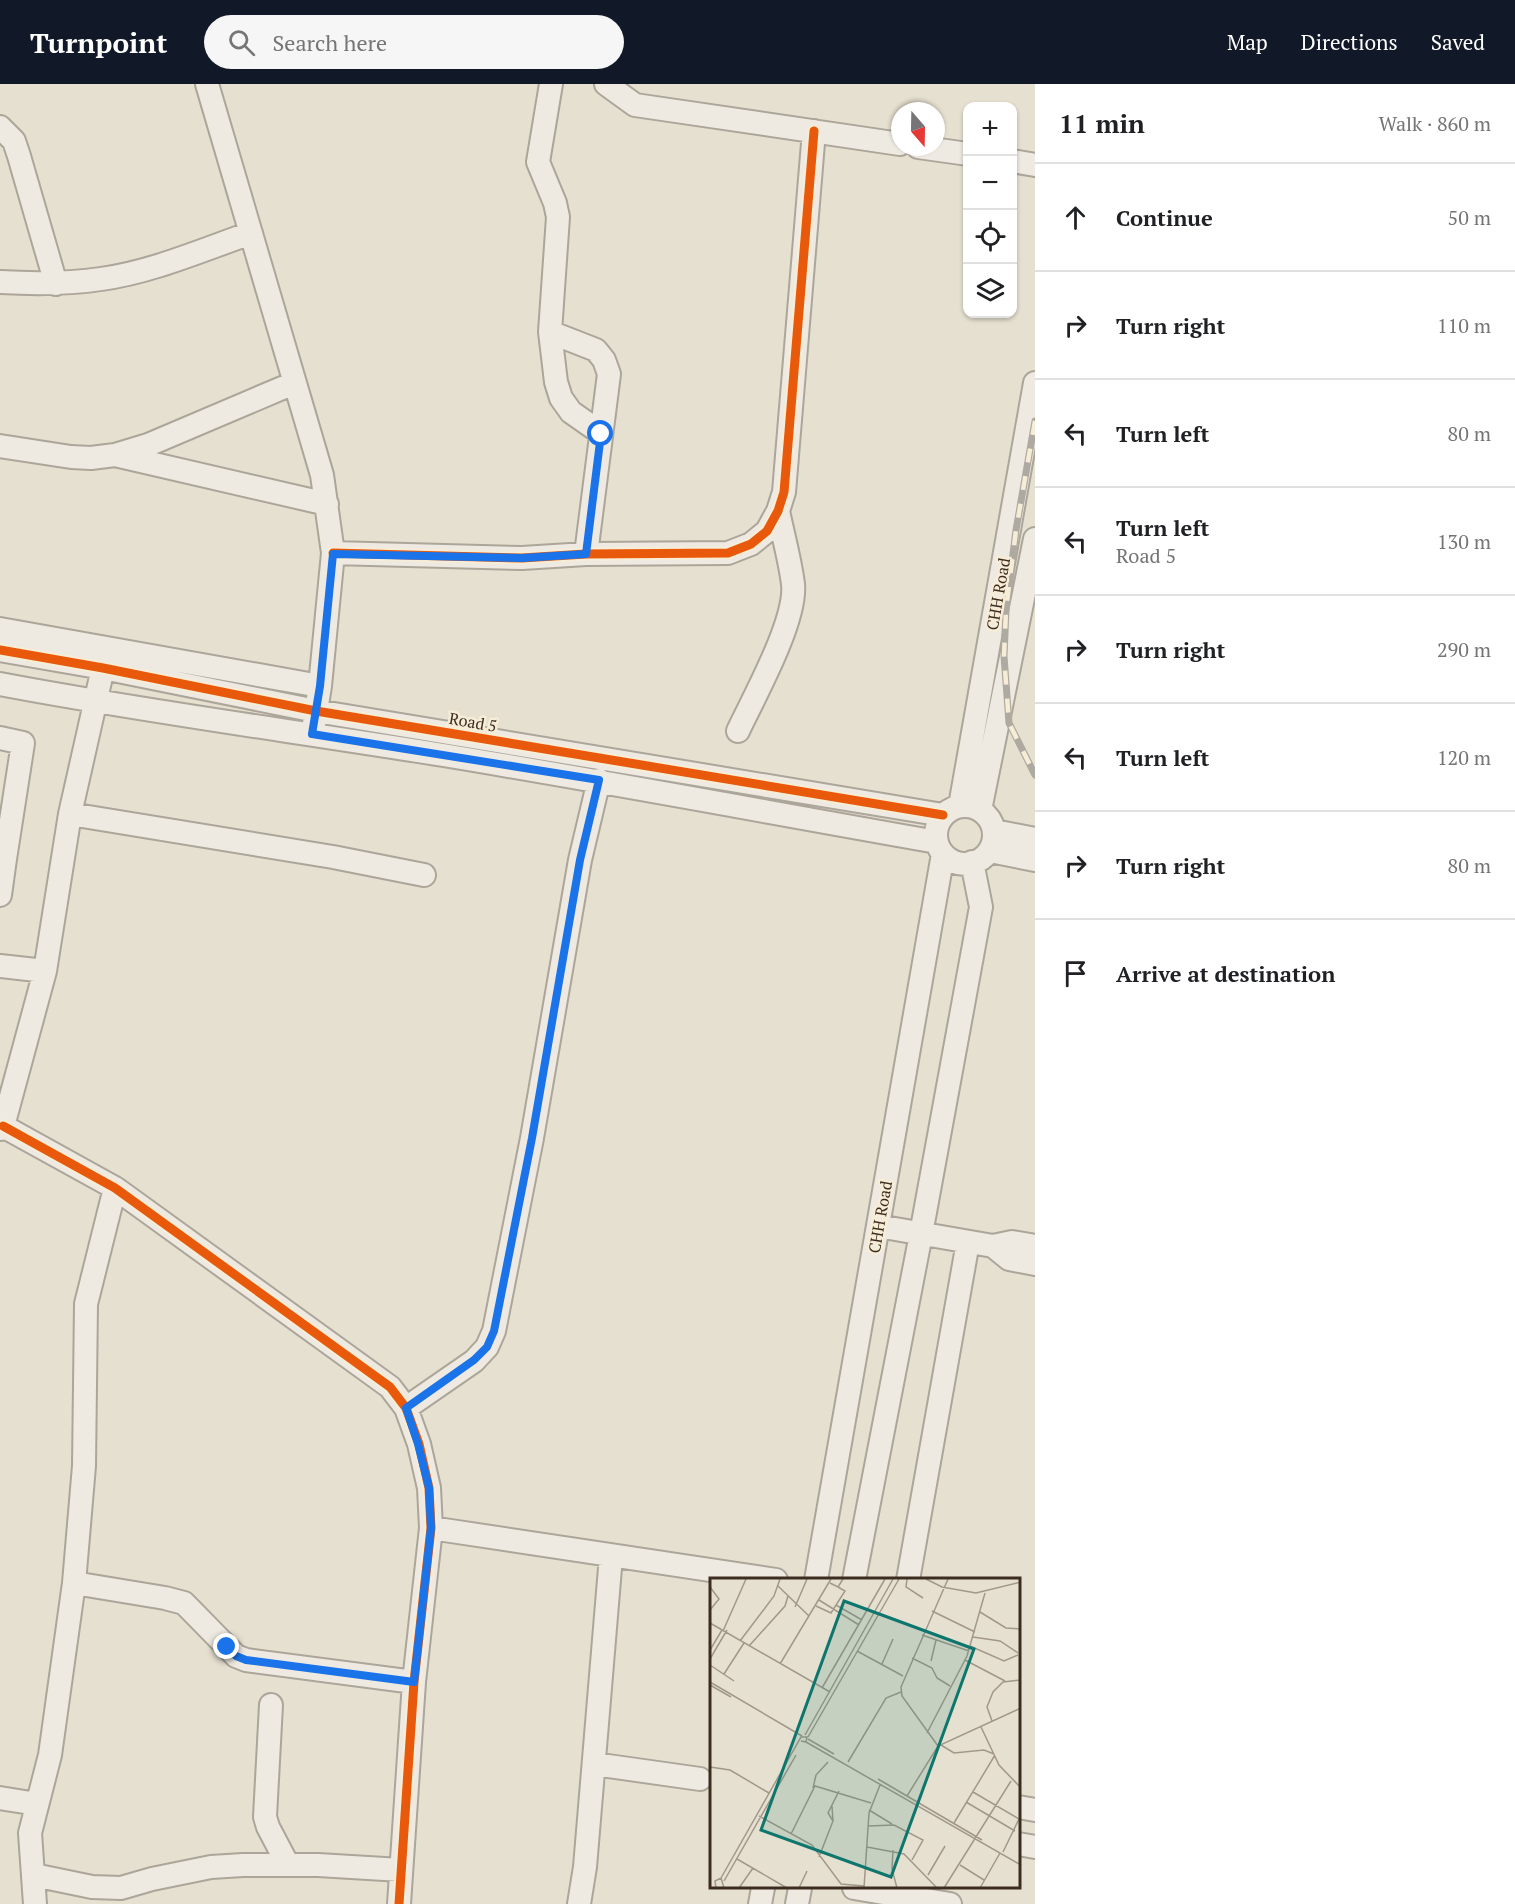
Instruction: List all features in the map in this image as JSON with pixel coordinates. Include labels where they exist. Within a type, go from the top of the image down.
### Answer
[{"type":"street","points":[[207,84],[231,158],[250,233],[322,475],[327,504],[333,554],[320,686],[312,734]]},
{"type":"street","points":[[551,84],[538,162],[555,203],[558,217],[550,332],[556,382],[561,398],[571,412],[601,434]]},
{"type":"street","points":[[606,84],[635,105],[891,143]]},
{"type":"street","points":[[0,127],[14,141],[56,284]]},
{"type":"street","points":[[333,554],[522,558],[586,554],[728,553],[751,544],[767,531],[778,511],[784,492],[814,131]]},
{"type":"street","points":[[945,151],[963,153]]},
{"type":"street","points":[[1017,162],[1035,165]]},
{"type":"street","points":[[0,282],[56,284],[134,273],[250,233]]},
{"type":"street","points":[[550,332],[596,350],[604,360],[609,374],[586,554]]},
{"type":"street","name":"CHH Road","points":[[961,810],[1035,382]]},
{"type":"street","points":[[0,446],[71,457],[115,456],[148,445],[294,383]]},
{"type":"street","points":[[115,456],[327,504]]},
{"type":"street","points":[[738,731],[772,659],[790,613],[793,585],[778,511]]},
{"type":"street","name":"CHH Road","points":[[961,810],[1035,539]]},
{"type":"street","points":[[0,629],[320,686]]},
{"type":"street","name":"Road 5","points":[[0,650],[103,668],[316,711],[961,810]]},
{"type":"street","points":[[103,668],[70,814],[45,971],[2,1127],[115,1188],[374,1374],[390,1387],[406,1408],[429,1488],[431,1528],[414,1682],[399,1904]]},
{"type":"street","points":[[0,684],[95,702],[599,780],[940,848],[956,862],[985,848],[1035,839]]},
{"type":"street","points":[[0,738],[23,743],[2,856],[0,896]]},
{"type":"street","points":[[406,1408],[474,1360],[487,1347],[494,1331],[532,1138],[580,860],[599,780]]},
{"type":"street","points":[[854,1578],[981,907],[985,848],[990,820],[961,810],[938,824],[936,833],[940,848]]},
{"type":"street","points":[[70,814],[333,857],[424,875]]},
{"type":"street","name":"CHH Road","points":[[816,1578],[878,1227],[940,848]]},
{"type":"street","points":[[985,848],[1035,860]]},
{"type":"street","points":[[0,966],[45,971]]},
{"type":"street","points":[[35,1904],[30,1833],[50,1755],[74,1583],[84,1466],[86,1304],[115,1188]]},
{"type":"street","points":[[878,1227],[993,1246],[1012,1242],[1035,1246]]},
{"type":"street","points":[[908,1578],[968,1242]]},
{"type":"street","points":[[993,1246],[1009,1259],[1035,1264]]},
{"type":"street","points":[[431,1528],[762,1578]]},
{"type":"street","points":[[579,1904],[585,1867],[611,1556]]},
{"type":"street","points":[[74,1583],[184,1603],[236,1656],[246,1660],[414,1682]]},
{"type":"street","points":[[271,1705],[265,1817],[288,1865]]},
{"type":"street","points":[[594,1764],[700,1779]]},
{"type":"street","points":[[0,1798],[37,1804]]},
{"type":"street","points":[[1020,1807],[1035,1810]]},
{"type":"street","points":[[1020,1844],[1035,1847]]},
{"type":"street","points":[[34,1875],[92,1887],[121,1888],[211,1867],[288,1865],[401,1870]]},
{"type":"street","points":[[760,1904],[763,1889]]},
{"type":"street","points":[[797,1904],[800,1889]]},
{"type":"street","points":[[851,1904],[854,1889]]},
{"type":"street","points":[[860,1889],[950,1904]]},
{"type":"railway","points":[[1035,421],[1016,530],[1006,610],[1004,656],[1009,723],[1035,775]]},
{"type":"cycle path","points":[[333,553],[522,558],[586,554],[728,553],[751,544],[767,531],[778,511],[784,492],[814,131]]},
{"type":"cycle path","points":[[0,650],[103,668],[316,711],[943,815]]},
{"type":"cycle path","points":[[3,1126],[115,1188],[390,1387],[406,1408],[419,1444],[429,1488],[431,1528],[414,1682],[399,1904]]},
{"type":"route","points":[[227,1647],[236,1656],[246,1660],[414,1682],[431,1528],[429,1488],[406,1408],[474,1360],[487,1347],[494,1331],[532,1138],[580,860],[599,780],[312,734],[320,686],[333,554],[522,558],[586,554],[601,434]]}]
